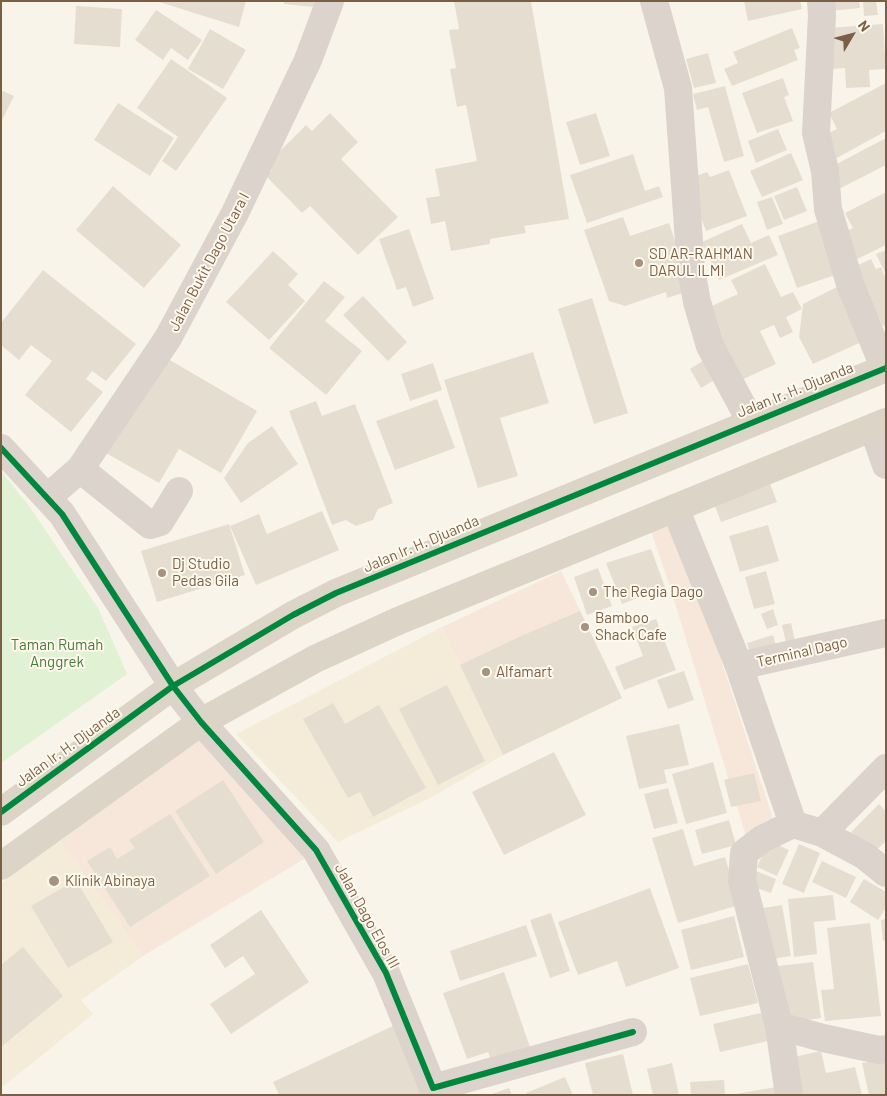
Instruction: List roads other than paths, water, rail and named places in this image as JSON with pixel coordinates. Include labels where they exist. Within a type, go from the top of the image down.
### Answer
[{"type":"main road","name":"Jalan Ir. H. Djuanda","points":[[1,812],[173,686],[293,615],[336,593],[885,367]]},
{"type":"main road","points":[[1,866],[201,722],[315,659],[390,624],[879,425]]},
{"type":"street","name":"Jalan Bukit Dago Utara I","points":[[48,498],[80,469],[168,338],[235,214],[308,60],[330,1]]},
{"type":"street","points":[[654,1],[678,88],[691,269],[697,302],[710,346],[751,422]]},
{"type":"street","points":[[821,1],[822,15],[816,133],[824,171],[828,209],[850,284],[885,367]]},
{"type":"street","points":[[879,425],[886,466]]},
{"type":"street","name":"Jalan Dago Elos III","points":[[1,448],[62,514],[173,686],[201,722],[316,850],[386,973],[434,1092],[633,1032]]},
{"type":"street","points":[[80,469],[150,525],[160,522],[179,491]]},
{"type":"street","name":"Terminal Dago","points":[[675,508],[740,666],[886,633]]},
{"type":"street","points":[[740,666],[793,824]]},
{"type":"street","points":[[822,833],[886,768]]},
{"type":"street","points":[[789,1095],[779,1026],[742,880],[744,853],[762,839],[793,824],[822,833],[865,856],[886,874]]},
{"type":"street","points":[[779,1026],[833,1040],[880,1050],[886,1049]]},
{"type":"place","name":"SD AR-RAHMAN DARUL ILMI","points":[[639,263]]},
{"type":"place","name":"Dj Studio Pedas Gila","points":[[162,573]]},
{"type":"place","name":"The Regia Dago","points":[[593,592]]},
{"type":"place","name":"Bamboo Shack Cafe","points":[[585,627]]},
{"type":"place","name":"Alfamart","points":[[486,672]]},
{"type":"place","name":"Klinik Abinaya","points":[[54,881]]},
{"type":"park label","name":"Taman Rumah Anggrek","points":[[57,654]]}]
